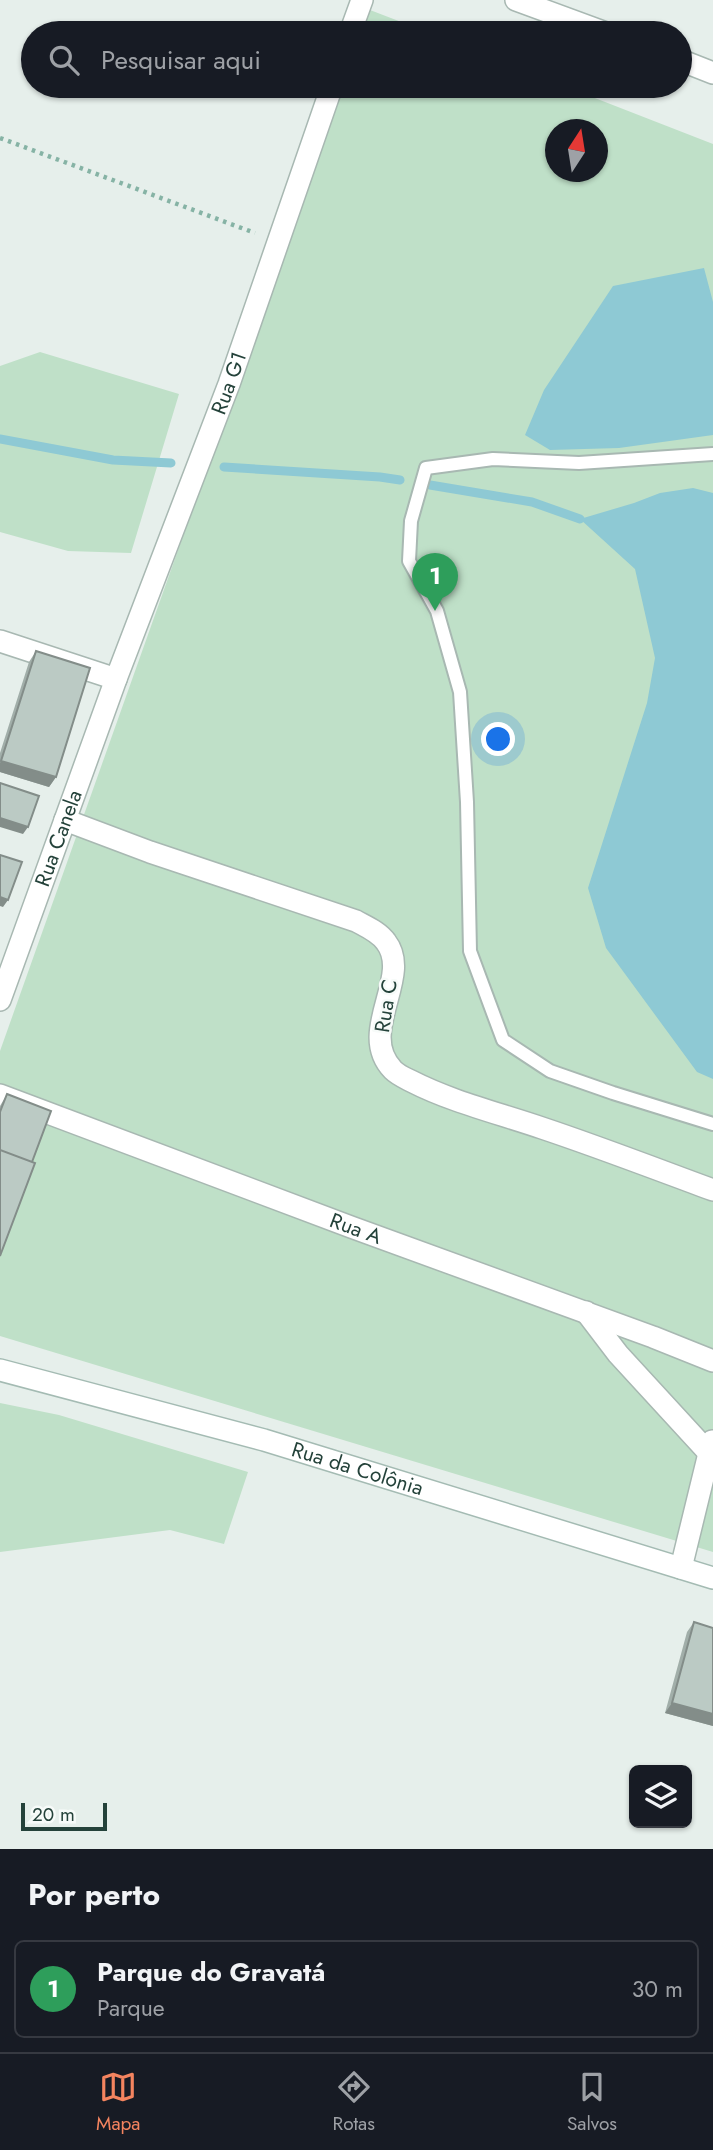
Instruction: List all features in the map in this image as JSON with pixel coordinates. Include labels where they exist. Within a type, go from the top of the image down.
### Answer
[{"type":"street","points":[[354,21],[362,0]]},
{"type":"street","points":[[516,0],[573,21]]},
{"type":"street","points":[[692,64],[713,72]]},
{"type":"street","name":"Rua G1","points":[[116,678],[229,384],[328,98]]},
{"type":"street","points":[[0,641],[116,678]]},
{"type":"street","name":"Rua Canela","points":[[0,1000],[116,678]]},
{"type":"street","name":"Rua C","points":[[65,820],[150,852],[356,921],[375,931],[387,943],[391,953],[392,975],[383,1013],[380,1045],[386,1063],[395,1073],[427,1089],[544,1128],[713,1190]]},
{"type":"street","name":"Rua A","points":[[0,1096],[713,1361]]},
{"type":"street","points":[[586,1312],[618,1354],[710,1445],[681,1568]]},
{"type":"street","name":"Rua da Colônia","points":[[0,1370],[264,1440],[713,1578]]},
{"type":"lane","points":[[713,454],[579,463],[493,459],[426,468],[411,521],[410,561],[437,611],[460,692],[467,802],[470,950],[503,1041],[550,1071],[713,1124]]},
{"type":"path","points":[[0,138],[279,242]]},
{"type":"green space","points":[[370,10],[399,21],[366,21]]},
{"type":"green space","points":[[339,98],[595,98],[713,144],[713,1552],[0,1336],[0,1051]]},
{"type":"green space","points":[[40,352],[179,394],[131,553],[68,551],[0,532],[0,366]]},
{"type":"green space","points":[[0,1403],[59,1415],[248,1472],[224,1544],[170,1530],[0,1552]]},
{"type":"water","points":[[704,268],[713,302],[713,435],[619,448],[550,450],[525,435],[544,390],[613,286]]},
{"type":"water","points":[[693,488],[713,493],[713,1079],[697,1072],[606,948],[588,888],[647,703],[655,658],[635,569],[580,519],[660,493]]},
{"type":"building","points":[[36,651],[90,668],[56,777],[1,761]]},
{"type":"building","points":[[0,783],[39,796],[28,827],[0,818]]},
{"type":"building","points":[[0,855],[22,862],[8,900],[0,897]]},
{"type":"building","points":[[7,1094],[51,1111],[32,1162],[0,1150],[0,1112]]},
{"type":"building","points":[[0,1150],[35,1163],[0,1256]]},
{"type":"building","points":[[694,1622],[713,1628],[713,1714],[672,1703]]},
{"type":"waterway","points":[[0,439],[113,460],[171,463]]},
{"type":"waterway","points":[[224,467],[400,480]]},
{"type":"waterway","points":[[430,485],[532,502],[580,519]]},
{"type":"place","name":"Parque do Gravatá","points":[[435,611]]}]
